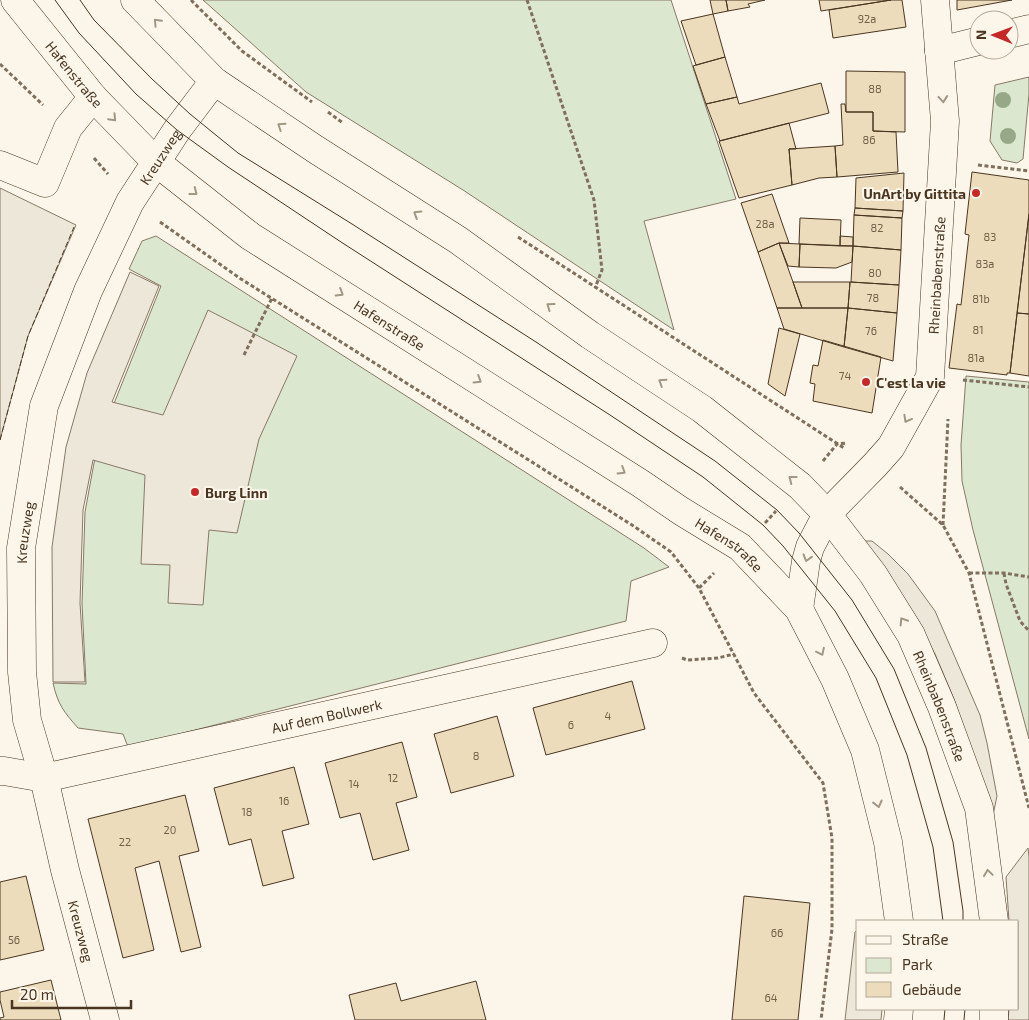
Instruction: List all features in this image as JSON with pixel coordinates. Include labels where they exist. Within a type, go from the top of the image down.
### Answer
[{"type":"main road","name":"Hafenstraße","points":[[16,0],[93,97],[156,162],[250,236],[596,454],[740,548],[799,608]]},
{"type":"main road","points":[[135,0],[214,81],[315,149],[458,240],[590,335],[702,409],[800,486],[827,514]]},
{"type":"main road","name":"Rheinbabenstraße","points":[[799,608],[810,547],[827,514],[891,447],[930,376],[945,121],[935,0]]},
{"type":"main road","points":[[939,51],[969,44]]},
{"type":"main road","name":"Kreuzweg","points":[[105,1020],[65,870],[44,778],[27,720],[22,672],[21,548],[44,406],[88,291],[130,202],[177,130],[214,81]]},
{"type":"main road","points":[[0,165],[45,183],[68,128],[93,97]]},
{"type":"main road","name":"Rheinbabenstraße","points":[[827,514],[873,574],[911,634],[942,707],[979,808],[994,920]]},
{"type":"main road","points":[[799,608],[834,679],[865,750],[888,842],[899,920]]},
{"type":"main road","name":"Auf dem Bollwerk","points":[[0,771],[44,778],[653,643]]},
{"type":"path","points":[[191,0],[242,51],[315,104]]},
{"type":"path","points":[[526,0],[594,200],[602,270],[596,288]]},
{"type":"path","points":[[323,110],[348,126]]},
{"type":"path","points":[[943,162],[1029,171]]},
{"type":"path","points":[[512,234],[837,444],[800,486],[699,588],[754,693],[823,783],[832,838],[832,929],[820,1020]]},
{"type":"path","points":[[244,355],[272,298]]},
{"type":"path","points":[[930,376],[1029,387]]},
{"type":"path","points":[[930,376],[949,407],[943,525]]},
{"type":"path","points":[[875,465],[943,525],[969,573],[1029,808]]},
{"type":"path","points":[[969,573],[1004,573],[1029,577]]},
{"type":"path","points":[[1004,573],[1006,584],[1020,621],[1029,631]]},
{"type":"path","points":[[653,643],[687,660],[718,658],[734,654]]},
{"type":"green space","points":[[203,0],[671,0],[736,199],[644,221],[674,330],[463,190],[306,92]]},
{"type":"green space","points":[[1029,77],[1023,159],[1017,163],[1002,160],[990,141],[995,85]]},
{"type":"green space","points":[[156,236],[644,548],[669,567],[631,581],[626,621],[128,747],[123,734],[78,728],[62,708],[53,683],[86,684],[82,604],[85,512],[94,463],[115,401],[161,286],[129,269],[142,241]]},
{"type":"green space","points":[[966,376],[1029,382],[1029,739],[973,530],[962,481],[961,445]]},
{"type":"shaded area","points":[[0,188],[76,225],[28,336],[0,440]]},
{"type":"shaded area","name":"Burg Linn","points":[[130,272],[159,286],[112,402],[163,415],[208,310],[297,356],[259,439],[237,533],[209,530],[203,605],[168,603],[170,565],[141,564],[145,475],[93,460],[83,510],[80,603],[85,682],[53,682],[52,547],[66,447],[87,373]]},
{"type":"shaded area","points":[[864,541],[872,541],[888,554],[908,574],[935,611],[980,715],[997,796],[991,825],[975,761],[954,699],[935,654],[903,597]]},
{"type":"shaded area","points":[[1028,848],[1029,1020],[1008,1020],[1009,1010],[1019,1010],[1019,920],[1009,920],[1006,877]]},
{"type":"shaded area","points":[[855,932],[856,1010],[882,1010],[881,1020],[845,1020]]},
{"type":"building","points":[[710,0],[726,0],[728,11],[713,14]]},
{"type":"building","points":[[726,0],[765,0],[748,4],[750,7],[728,11]]},
{"type":"building","points":[[819,0],[891,0],[821,11]]},
{"type":"building","points":[[902,0],[906,27],[833,38],[829,10]]},
{"type":"building","points":[[957,0],[1012,0],[957,10]]},
{"type":"building","points":[[713,14],[725,57],[696,65],[681,21]]},
{"type":"building","points":[[725,57],[737,97],[706,104],[693,66]]},
{"type":"building","points":[[846,71],[905,72],[905,132],[873,131],[873,112],[846,112]]},
{"type":"building","points":[[821,83],[829,113],[720,141],[706,104],[737,97],[739,104]]},
{"type":"building","points":[[841,104],[845,104],[846,112],[873,112],[873,131],[896,132],[898,172],[837,177],[835,146],[843,145]]},
{"type":"building","points":[[789,123],[796,149],[789,149],[792,185],[739,198],[719,141]]},
{"type":"building","points":[[835,146],[837,177],[819,178],[792,185],[789,149]]},
{"type":"building","points":[[972,172],[1029,180],[1029,214],[1010,373],[1007,373],[1007,375],[949,368],[957,304],[961,305],[969,235],[965,234]]},
{"type":"building","points":[[904,173],[903,211],[855,208],[856,178]]},
{"type":"building","points":[[772,194],[789,243],[779,243],[758,252],[741,203]]},
{"type":"building","points":[[855,208],[903,211],[902,218],[854,215]]},
{"type":"building","points":[[1029,214],[1029,314],[1017,313]]},
{"type":"building","points":[[854,215],[902,218],[901,250],[853,246]]},
{"type":"building","points":[[800,218],[841,220],[840,246],[799,244]]},
{"type":"building","points":[[840,236],[853,237],[853,246],[840,246]]},
{"type":"building","points":[[779,243],[802,308],[777,308],[758,252]]},
{"type":"building","points":[[779,243],[800,244],[799,267],[788,266]]},
{"type":"building","points":[[800,244],[853,246],[852,262],[836,268],[799,267]]},
{"type":"building","points":[[853,246],[901,250],[899,285],[851,282]]},
{"type":"building","points":[[793,282],[850,282],[848,308],[802,308]]},
{"type":"building","points":[[850,282],[899,285],[897,313],[848,308]]},
{"type":"building","points":[[777,308],[848,308],[844,347],[784,329]]},
{"type":"building","points":[[848,308],[897,313],[893,361],[844,347]]},
{"type":"building","points":[[1017,313],[1029,314],[1029,376],[1010,373]]},
{"type":"building","points":[[779,328],[800,334],[785,396],[768,384]]},
{"type":"building","points":[[823,340],[881,357],[872,413],[813,401],[815,384],[810,383],[813,365],[818,366]]},
{"type":"building","points":[[632,681],[645,729],[546,755],[533,708]]},
{"type":"building","points":[[497,716],[514,776],[451,793],[434,734]]},
{"type":"building","points":[[402,742],[417,797],[396,803],[409,850],[373,860],[360,813],[340,818],[325,763]]},
{"type":"building","points":[[294,767],[309,824],[282,831],[294,878],[263,886],[251,839],[229,845],[214,788]]},
{"type":"building","points":[[185,795],[199,851],[179,856],[201,947],[181,952],[159,861],[135,868],[154,950],[123,958],[88,819]]},
{"type":"building","points":[[26,876],[44,950],[0,960],[0,882]]},
{"type":"building","points":[[744,896],[810,903],[798,1020],[732,1020]]},
{"type":"building","points":[[51,980],[61,1020],[0,1020],[0,1018],[4,1017],[0,992]]},
{"type":"building","points":[[476,981],[486,1020],[355,1020],[349,995],[396,983],[401,1001]]},
{"type":"tram line","points":[[55,0],[79,33],[136,94],[177,130],[228,167],[341,242],[703,477],[763,525],[783,546],[835,611],[876,678],[907,755],[933,847],[943,920]]},
{"type":"tram line","points":[[80,0],[94,20],[152,79],[190,114],[238,153],[536,342],[715,461],[777,510],[799,533],[852,600],[894,669],[926,748],[953,842],[963,920]]},
{"type":"tram line","points":[[944,1020],[945,1010]]},
{"type":"tram line","points":[[964,1020],[965,1010]]},
{"type":"fence","points":[[0,440],[28,336],[74,227]]},
{"type":"place","name":"UnArt by Gittita","points":[[976,193]]},
{"type":"place","name":"C'est la vie","points":[[866,382]]},
{"type":"place","name":"Burg Linn","points":[[195,492]]}]
